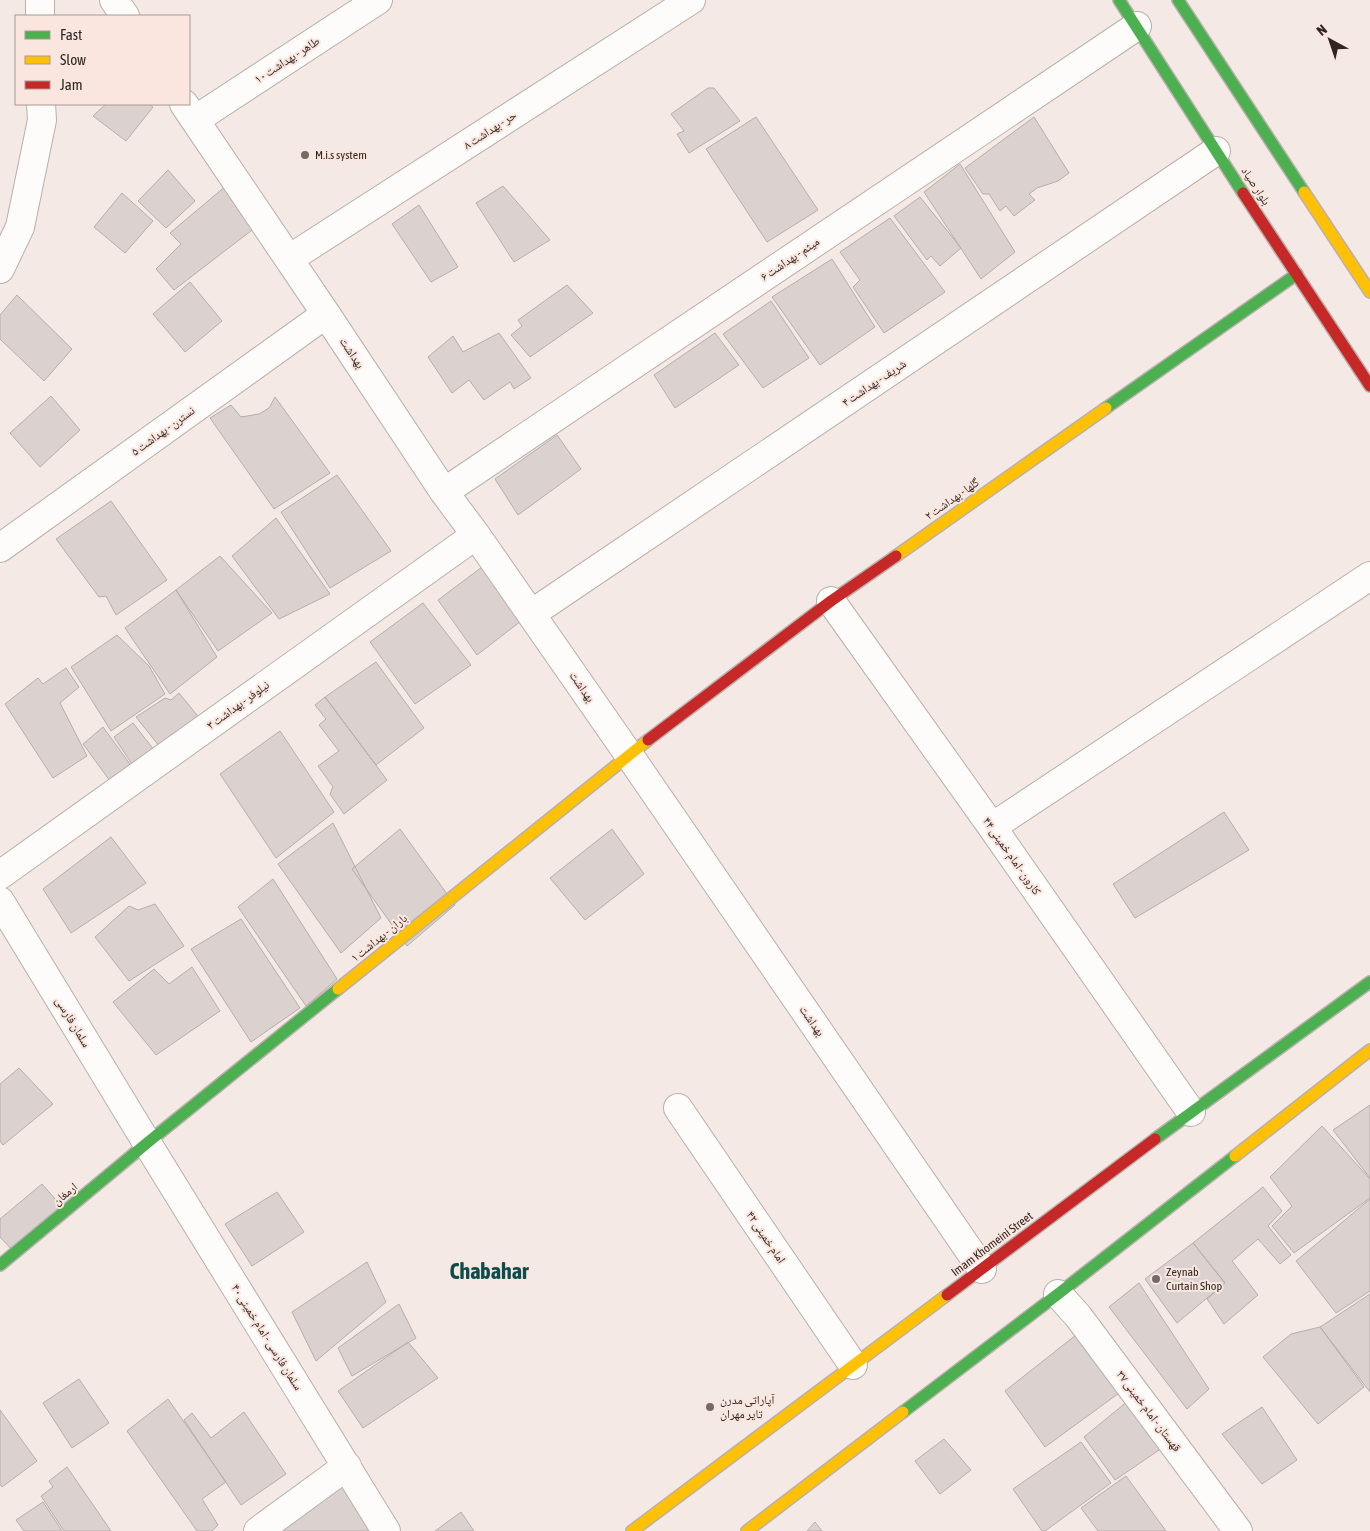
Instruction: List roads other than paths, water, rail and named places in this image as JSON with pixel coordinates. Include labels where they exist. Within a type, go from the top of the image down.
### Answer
[{"type":"main road","name":"بلوار صیاد","points":[[1119,0],[1370,386]]},
{"type":"main road","points":[[1178,0],[1370,292]]},
{"type":"main road","name":"گلها - بهداشت ۲","points":[[629,755],[831,601],[1297,274]]},
{"type":"main road","name":"باران - بهداشت ۱","points":[[147,1143],[629,755]]},
{"type":"main road","name":"Imam Khomeini Street","points":[[632,1531],[1191,1112],[1370,982]]},
{"type":"main road","points":[[746,1531],[1058,1294],[1370,1050]]},
{"type":"main road","name":"ارمغان","points":[[0,1265],[147,1143]]},
{"type":"street","points":[[40,0],[40,15]]},
{"type":"street","points":[[114,0],[124,15]]},
{"type":"street","name":"طاهر - بهداشت ۱۰","points":[[190,112],[378,0]]},
{"type":"street","name":"حر - بهداشت ۸","points":[[289,259],[691,0]]},
{"type":"street","name":"میثم - بهداشت ۶","points":[[444,492],[1137,26]]},
{"type":"street","points":[[0,269],[20,227],[42,120],[42,105]]},
{"type":"street","name":"بهداشت","points":[[190,112],[444,492],[629,755],[982,1269]]},
{"type":"street","name":"شریف - بهداشت ۴","points":[[531,614],[1216,151]]},
{"type":"street","name":"نسترن - بهداشت ۵","points":[[0,548],[326,314]]},
{"type":"street","name":"نیلوفر - بهداشت ۳","points":[[0,875],[476,535]]},
{"type":"street","points":[[992,827],[1370,576]]},
{"type":"street","name":"کارون - امام خمینی ۴۴","points":[[831,601],[1191,1112]]},
{"type":"street","name":"سلمان فارسی","points":[[0,901],[147,1143]]},
{"type":"street","name":"امام خمینی ۴۲","points":[[678,1108],[854,1365]]},
{"type":"street","name":"سلمان فارسی - امام خمینی ۴۰","points":[[147,1143],[386,1531]]},
{"type":"street","name":"قهستان - امام خمینی ۳۷","points":[[1058,1294],[1078,1316],[1238,1531]]},
{"type":"street","points":[[258,1531],[347,1466]]},
{"type":"place","name":"M.i.s system","points":[[305,155]]},
{"type":"place","name":"Zeynab Curtain Shop","points":[[1156,1279]]},
{"type":"place","name":"آپاراتی مدرن تایر مهران","points":[[710,1407]]},
{"type":"district","name":"Chabahar","points":[[489,1271]]}]
